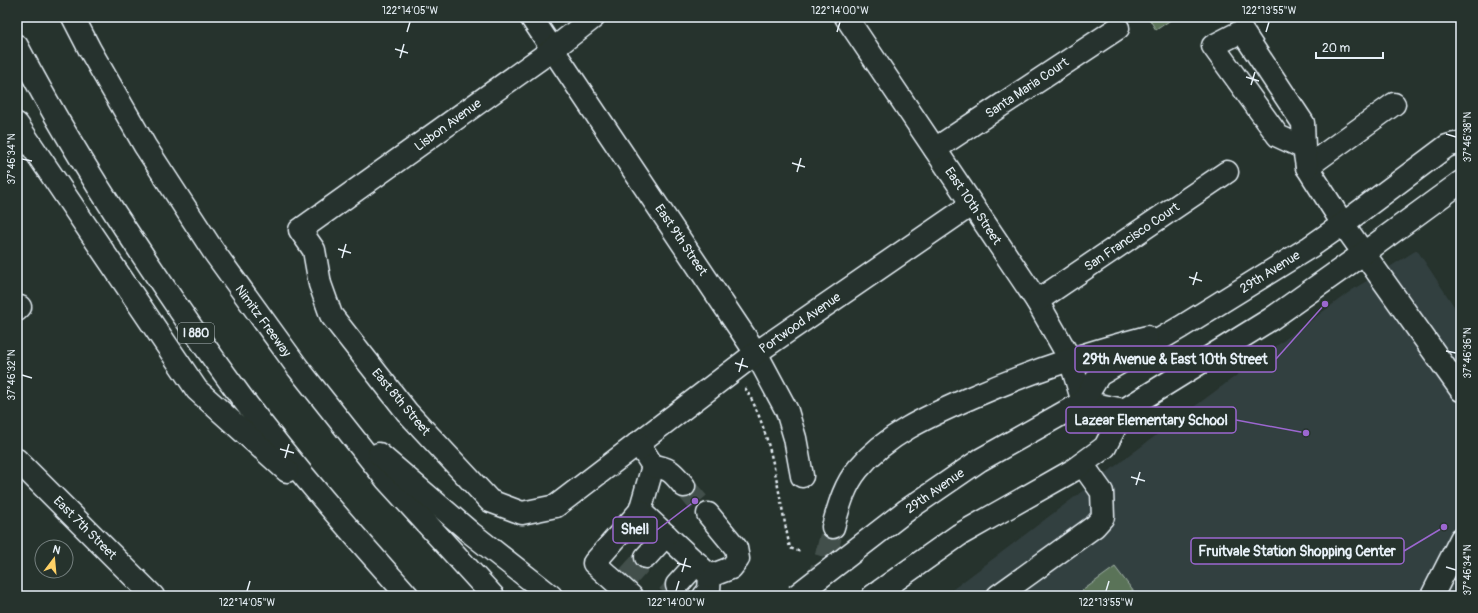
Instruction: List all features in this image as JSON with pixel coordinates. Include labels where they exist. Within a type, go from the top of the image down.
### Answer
[{"type":"main road","name":"Nimitz Freeway","points":[[73,17],[90,50],[145,146],[210,246],[298,368],[386,479],[493,596]]},
{"type":"main road","name":"East 9th Street","points":[[531,17],[756,352],[787,411],[795,438],[802,476]]},
{"type":"main road","name":"Lisbon Avenue","points":[[300,230],[552,50],[594,17]]},
{"type":"main road","name":"East 10th Street","points":[[846,17],[1037,301],[1070,359],[1083,402]]},
{"type":"main road","name":"Santa Maria Court","points":[[935,149],[1118,28]]},
{"type":"main road","points":[[1306,157],[1303,123],[1242,31],[1213,46],[1278,136],[1306,157],[1344,224],[1461,390]]},
{"type":"main road","name":"I 880","points":[[17,46],[87,171],[162,284],[243,398],[337,516],[408,596]]},
{"type":"main road","points":[[1306,157],[1394,104]]},
{"type":"main road","points":[[17,124],[197,390],[337,516]]},
{"type":"main road","name":"29th Avenue","points":[[796,596],[907,510],[980,460],[1083,402],[1099,375],[1181,327],[1310,247],[1344,224],[1447,146],[1461,144]]},
{"type":"main road","name":"San Francisco Court","points":[[1037,301],[1227,172]]},
{"type":"main road","points":[[873,596],[959,535],[1082,464],[1105,447],[1124,410],[1271,319],[1461,182]]},
{"type":"main road","name":"Portwood Avenue","points":[[556,506],[756,352],[971,205]]},
{"type":"main road","name":"East 8th Street","points":[[300,230],[314,250],[320,284],[331,315],[417,423],[490,501],[522,513],[556,506]]},
{"type":"main road","points":[[833,527],[841,498],[858,470],[878,449],[905,429],[949,407],[1016,379],[1070,359],[1181,327]]},
{"type":"main road","points":[[1083,402],[1124,410]]},
{"type":"main road","points":[[341,422],[471,533],[551,596]]},
{"type":"main road","points":[[638,443],[653,466],[665,468],[675,474],[684,486]]},
{"type":"main road","name":"East 7th Street","points":[[17,460],[153,596]]},
{"type":"main road","points":[[998,596],[1095,526],[1103,517],[1102,492],[1082,464]]},
{"type":"main road","points":[[626,587],[594,563],[640,511],[653,466]]},
{"type":"main road","points":[[640,511],[666,535],[703,578]]},
{"type":"main road","points":[[677,585],[731,568],[738,559],[736,548],[708,514]]},
{"type":"main road","points":[[646,557],[666,535]]},
{"type":"main road","points":[[1432,596],[1461,539]]},
{"type":"path","points":[[741,383],[750,397],[765,433],[790,548],[800,552]]},
{"type":"shaded area","points":[[1417,250],[1461,317],[1461,596],[944,596],[1175,421],[1352,290]]},
{"type":"green space","points":[[1148,17],[1175,17],[1156,30]]},
{"type":"green space","points":[[1115,567],[1137,596],[1075,596]]},
{"type":"tunnel","points":[[684,486],[708,514]]},
{"type":"tunnel","points":[[811,587],[822,566],[833,527]]},
{"type":"tunnel","points":[[627,578],[646,557]]},
{"type":"tunnel","points":[[668,596],[677,585]]},
{"type":"place","name":"29th Avenue & East 10th Street","points":[[1325,304]]},
{"type":"place","name":"Lazear Elementary School","points":[[1306,433]]},
{"type":"place","name":"Shell","points":[[695,501]]},
{"type":"place","name":"Fruitvale Station Shopping Center","points":[[1444,527]]}]
